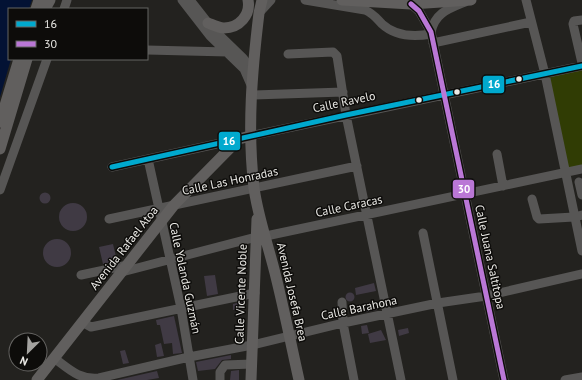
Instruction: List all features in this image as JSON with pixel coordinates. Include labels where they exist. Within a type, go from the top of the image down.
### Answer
[{"type":"main road","points":[[208,23],[222,28],[238,24],[246,14],[248,0]]},
{"type":"main road","name":"Avenida Josefa Brea","points":[[262,0],[259,13],[251,90],[250,136],[254,188],[261,236],[289,336],[299,380]]},
{"type":"main road","points":[[342,0],[411,4],[469,0]]},
{"type":"main road","points":[[0,122],[19,60]]},
{"type":"main road","points":[[0,150],[27,60]]},
{"type":"main road","name":"Calle Ravelo","points":[[239,138],[250,136]]},
{"type":"main road","name":"Avenida Rafael Atoa","points":[[37,380],[174,205],[239,138]]},
{"type":"main road","name":"Calle Vicente Noble","points":[[251,380],[255,293],[261,236]]},
{"type":"street","points":[[182,0],[225,52],[244,69],[251,90],[343,92]]},
{"type":"street","points":[[190,0],[208,23],[250,65],[252,71]]},
{"type":"street","points":[[259,13],[271,0]]},
{"type":"street","points":[[305,0],[366,10],[373,13],[382,24],[398,33],[410,36],[432,36],[532,22]]},
{"type":"street","points":[[432,36],[436,17],[444,11],[469,0]]},
{"type":"street","points":[[526,0],[545,74],[565,172],[578,216],[582,251]]},
{"type":"street","name":"Calle Juana Saltitopa","points":[[411,4],[419,11],[432,36],[504,380]]},
{"type":"street","points":[[582,20],[574,21],[573,24],[582,63]]},
{"type":"street","points":[[148,50],[235,51]]},
{"type":"street","points":[[288,54],[336,53],[346,115],[401,380]]},
{"type":"street","points":[[0,190],[47,60]]},
{"type":"street","name":"Calle Ravelo","points":[[250,136],[582,66]]},
{"type":"street","name":"Calle Ravelo","points":[[112,167],[239,138]]},
{"type":"street","points":[[497,154],[502,186]]},
{"type":"street","name":"Calle Yolanda Guzmán","points":[[148,159],[157,209],[181,308],[193,380]]},
{"type":"street","name":"Calle Las Honradas","points":[[109,219],[357,166]]},
{"type":"street","name":"Calle Caracas","points":[[81,275],[170,260],[261,236],[582,169]]},
{"type":"street","points":[[579,182],[582,195]]},
{"type":"street","points":[[532,199],[537,217],[539,219],[578,216]]},
{"type":"street","points":[[424,233],[453,380]]},
{"type":"street","name":"Calle Barahona","points":[[54,358],[81,378],[88,379],[252,345],[343,323],[438,303],[486,296],[582,274]]},
{"type":"street","points":[[82,322],[91,327],[255,293]]},
{"type":"street","points":[[342,302],[343,323],[354,380]]},
{"type":"street","points":[[220,380],[220,372],[225,364],[252,364]]},
{"type":"street","points":[[565,380],[582,377]]},
{"type":"green space","points":[[582,66],[582,169],[565,173],[545,74]]},
{"type":"water","points":[[0,0],[32,0],[29,8],[8,8],[8,60],[11,60],[0,97]]},
{"type":"building","points":[[43,193],[47,193],[49,194],[49,202],[43,203],[40,200],[40,196]]},
{"type":"building","points":[[73,203],[83,207],[87,217],[83,227],[73,231],[63,227],[59,217],[63,207]]},
{"type":"building","points":[[57,239],[67,243],[71,253],[67,263],[57,267],[47,263],[43,253],[47,243]]},
{"type":"building","points":[[113,244],[117,261],[103,264],[99,247]]},
{"type":"building","points":[[215,275],[218,294],[207,296],[204,276]]},
{"type":"building","points":[[374,283],[376,291],[356,295],[355,288]]},
{"type":"building","points":[[350,292],[355,297],[350,302],[345,297]]},
{"type":"building","points":[[245,301],[244,308],[233,310],[233,304]]},
{"type":"building","points":[[375,301],[377,310],[367,312],[365,304]]},
{"type":"building","points":[[174,316],[182,353],[173,354],[172,343],[164,344],[160,325],[157,325],[156,320]]},
{"type":"building","points":[[367,325],[369,333],[362,334],[361,326]]},
{"type":"building","points":[[408,328],[409,333],[399,336],[398,330]]},
{"type":"building","points":[[381,330],[386,340],[370,343],[368,334]]},
{"type":"building","points":[[161,343],[164,356],[157,357],[155,345]]},
{"type":"building","points":[[125,350],[129,363],[123,364],[120,351]]},
{"type":"building","points":[[231,355],[231,359],[222,360],[215,369],[198,371],[196,362]]},
{"type":"building","points":[[239,370],[239,380],[230,380],[231,371]]},
{"type":"building","points":[[157,371],[159,378],[147,380],[117,380]]},
{"type":"transit line","name":"30","points":[[411,4],[419,11],[431,32],[504,380]]},
{"type":"transit line","name":"16","points":[[112,167],[346,115],[582,66]]}]
